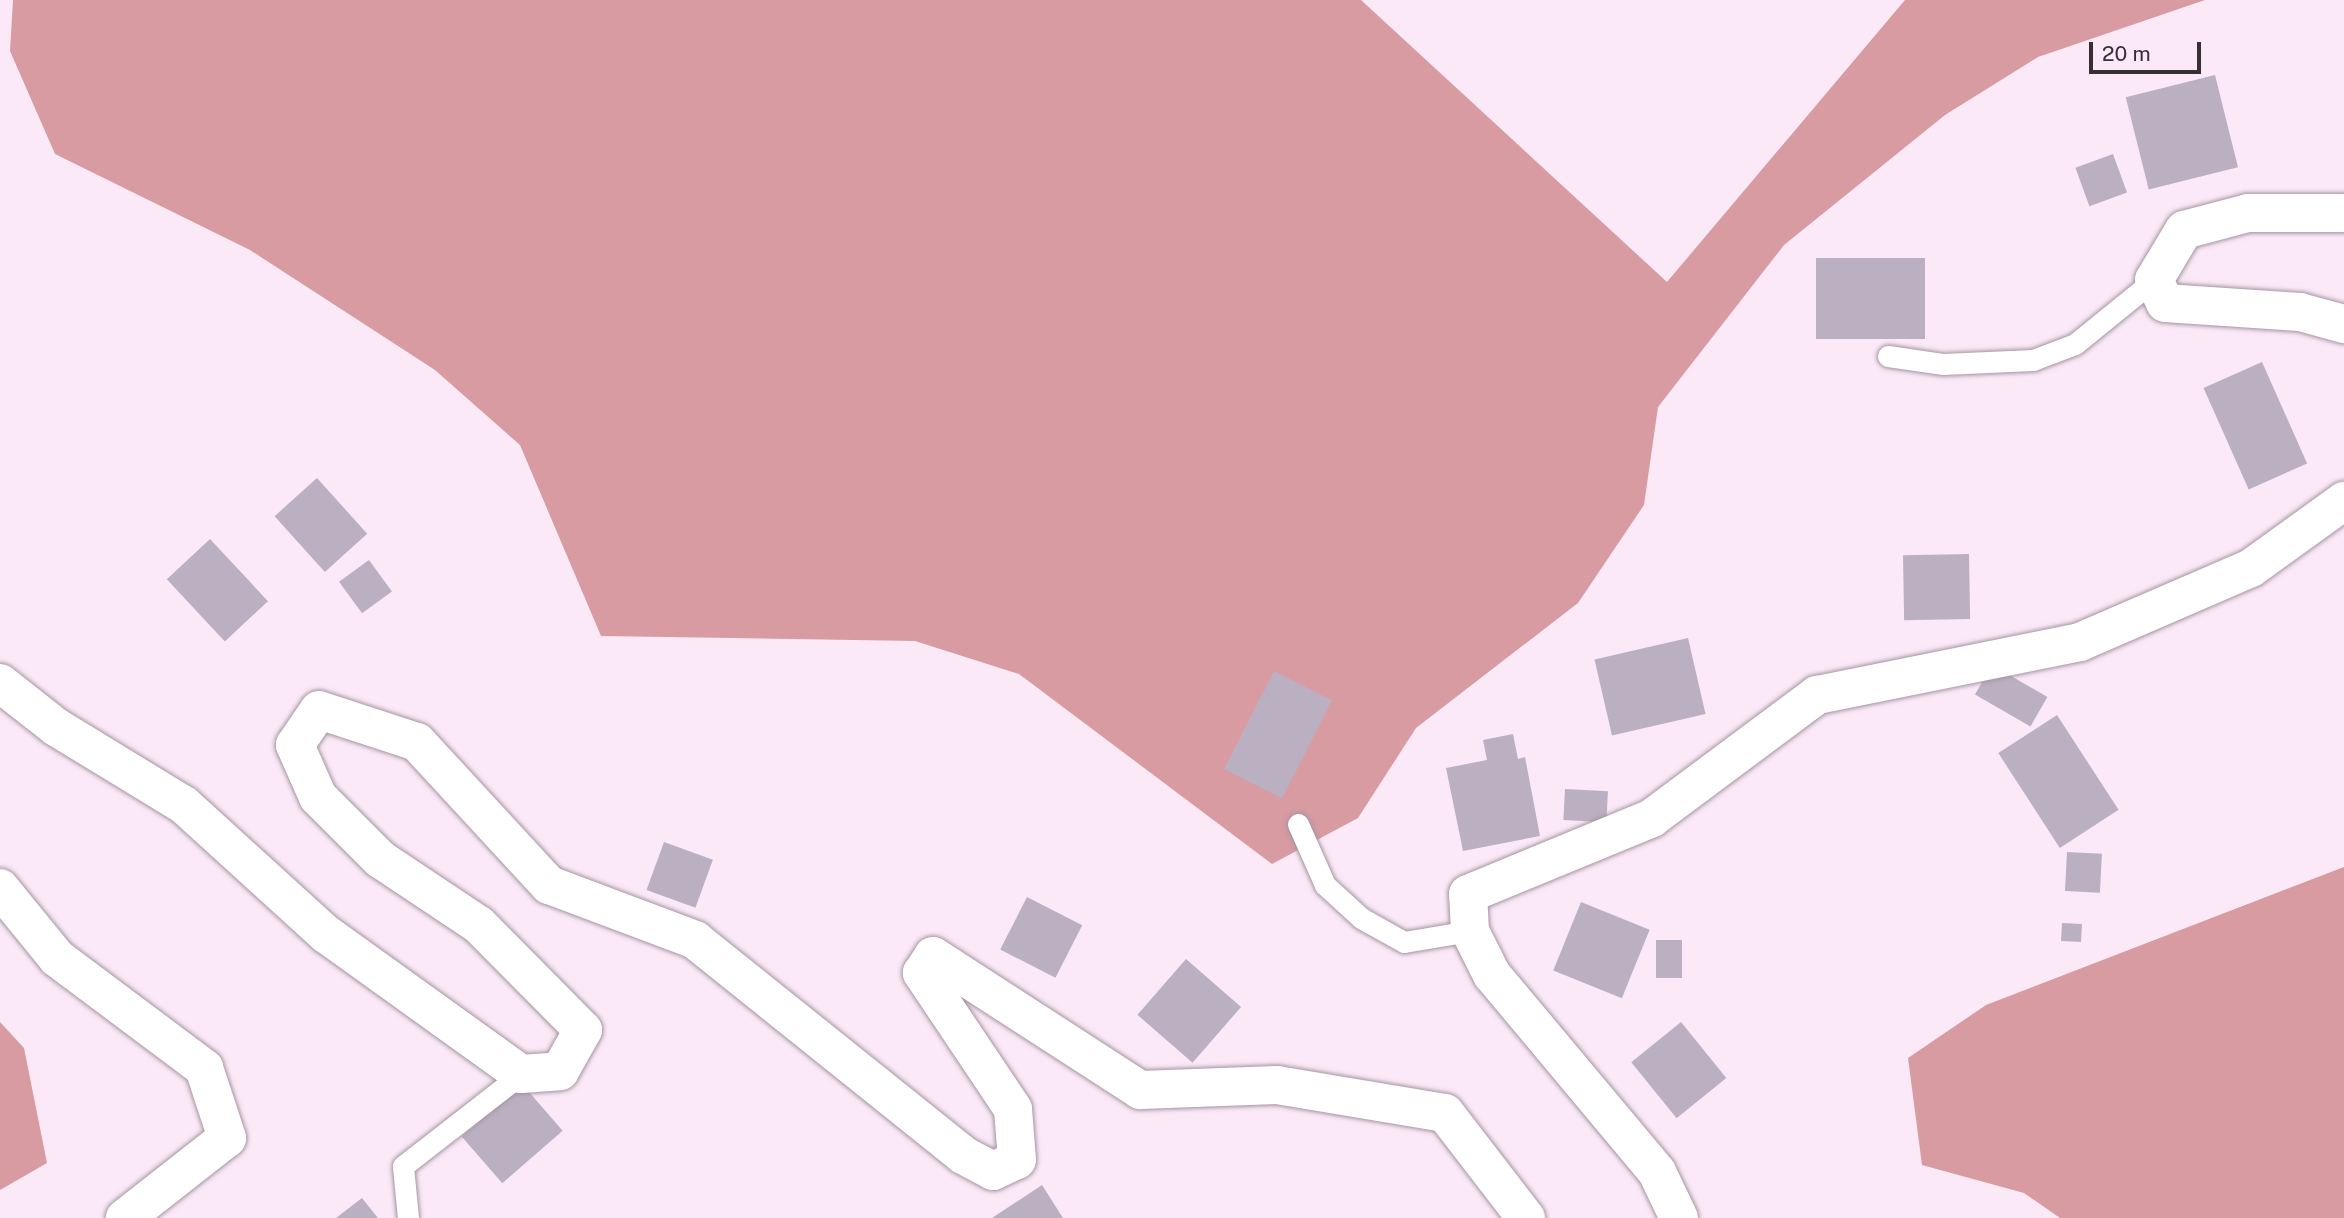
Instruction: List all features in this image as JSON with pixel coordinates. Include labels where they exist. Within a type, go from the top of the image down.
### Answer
[{"type":"street","points":[[2344,213],[2248,213],[2183,230],[2154,280],[2165,303],[2300,312],[2344,324]]},
{"type":"street","points":[[1679,1218],[1657,1172],[1492,975],[1470,931],[1468,894],[1653,818],[1817,695],[2080,642],[2251,568],[2344,501]]},
{"type":"street","points":[[0,683],[56,727],[184,805],[326,934],[521,1074],[559,1071],[583,1030],[479,925],[380,859],[318,797],[295,744],[319,710],[416,742],[548,885],[695,940],[963,1155],[992,1171],[1017,1160],[1013,1109],[922,973],[933,956],[1140,1090],[1277,1085],[1445,1114],[1526,1218]]},
{"type":"street","points":[[0,888],[57,958],[204,1068],[227,1138],[125,1218]]},
{"type":"lane","points":[[1888,356],[1943,364],[2033,360],[2075,344],[2154,280]]},
{"type":"lane","points":[[1298,824],[1325,885],[1361,918],[1404,942],[1470,931]]},
{"type":"lane","points":[[408,1218],[403,1166],[521,1074]]},
{"type":"shaded area","points":[[13,0],[1361,0],[1667,282],[1905,0],[2205,0],[2038,57],[1945,115],[1784,245],[1658,407],[1644,505],[1578,603],[1416,728],[1358,818],[1272,864],[1019,674],[915,641],[601,636],[520,445],[435,370],[250,250],[55,154],[10,51]]},
{"type":"shaded area","points":[[2344,867],[2344,1218],[2060,1218],[2024,1193],[1922,1165],[1908,1058],[1986,1005]]},
{"type":"shaded area","points":[[0,1022],[24,1048],[47,1163],[0,1190]]},
{"type":"building","points":[[2215,75],[2238,167],[2149,189],[2126,97]]},
{"type":"building","points":[[2113,154],[2127,193],[2089,206],[2075,168]]},
{"type":"building","points":[[1816,258],[1925,258],[1925,339],[1816,339]]},
{"type":"building","points":[[2262,362],[2307,463],[2249,489],[2204,388]]},
{"type":"building","points":[[317,478],[367,534],[325,572],[275,516]]},
{"type":"building","points":[[210,539],[268,601],[225,641],[167,579]]},
{"type":"building","points":[[1969,554],[1970,619],[1904,620],[1903,555]]},
{"type":"building","points":[[369,560],[392,592],[362,613],[339,582]]},
{"type":"building","points":[[1688,638],[1706,714],[1612,736],[1594,660]]},
{"type":"building","points":[[1992,665],[2047,697],[2030,726],[1975,694]]},
{"type":"building","points":[[1274,671],[1332,701],[1282,799],[1224,769]]},
{"type":"building","points":[[2057,715],[2119,810],[2060,848],[1998,753]]},
{"type":"building","points":[[1513,734],[1518,759],[1525,757],[1540,836],[1463,851],[1446,768],[1487,760],[1483,740]]},
{"type":"building","points":[[1565,789],[1608,791],[1606,822],[1563,820]]},
{"type":"building","points":[[664,842],[713,860],[695,908],[647,890]]},
{"type":"building","points":[[2067,852],[2102,854],[2100,893],[2065,891]]},
{"type":"building","points":[[1027,897],[1082,925],[1055,978],[1000,950]]},
{"type":"building","points":[[1581,902],[1650,930],[1622,998],[1553,971]]},
{"type":"building","points":[[2062,923],[2082,924],[2081,942],[2061,941]]},
{"type":"building","points":[[1656,940],[1682,940],[1682,978],[1656,978]]},
{"type":"building","points":[[1186,959],[1241,1007],[1193,1063],[1137,1015]]},
{"type":"building","points":[[1681,1022],[1726,1078],[1677,1118],[1631,1062]]},
{"type":"building","points":[[522,1084],[563,1131],[502,1183],[462,1136]]},
{"type":"building","points":[[1042,1185],[1063,1218],[992,1218]]},
{"type":"building","points":[[362,1198],[378,1218],[336,1218]]}]
